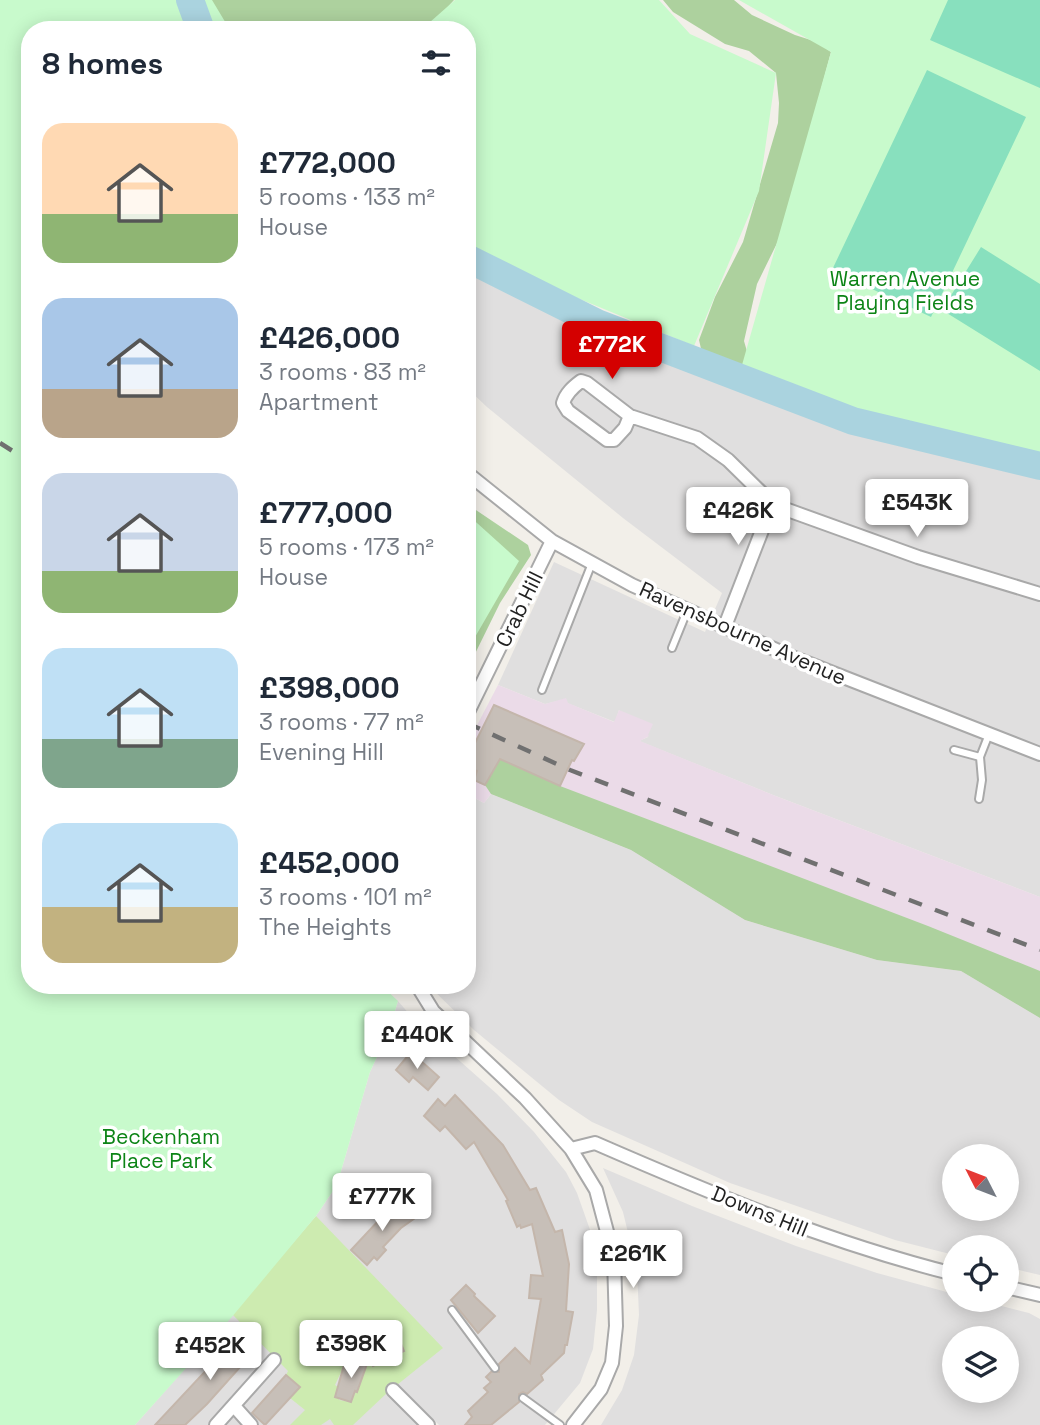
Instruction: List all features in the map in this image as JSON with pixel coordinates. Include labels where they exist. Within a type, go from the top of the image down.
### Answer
[{"type":"street","points":[[630,416],[625,428],[614,440],[607,440],[568,411],[563,403],[565,397],[581,381],[587,383],[630,416],[697,438],[728,460],[778,509]]},
{"type":"street","name":"Ravensbourne Avenue","points":[[476,480],[552,541],[632,585],[792,657],[1040,754]]},
{"type":"street","points":[[725,626],[766,520],[778,509],[785,509],[918,557],[1040,594]]},
{"type":"street","name":"Crab Hill","points":[[476,696],[552,541]]},
{"type":"street","points":[[423,994],[433,1011],[525,1098],[571,1149],[596,1190],[614,1258],[617,1326],[612,1363],[601,1388],[573,1425]]},
{"type":"street","name":"Downs Hill","points":[[571,1149],[595,1143],[775,1219],[942,1271]]},
{"type":"street","points":[[1019,1290],[1040,1295]]},
{"type":"street","points":[[216,1425],[274,1360]]},
{"type":"street","points":[[393,1390],[428,1425]]},
{"type":"street","points":[[234,1406],[251,1425]]},
{"type":"lane","points":[[542,690],[592,563]]},
{"type":"lane","points":[[672,648],[688,610]]},
{"type":"lane","points":[[979,799],[982,774],[980,757],[989,734]]},
{"type":"lane","points":[[954,750],[980,757]]},
{"type":"lane","points":[[452,1310],[495,1368]]},
{"type":"lane","points":[[523,1398],[560,1425]]},
{"type":"shaded area","points":[[476,269],[614,335],[849,428],[1040,472],[1040,897],[639,741],[648,737],[619,710],[615,722],[567,703],[566,699],[545,704],[498,685],[554,562],[705,632],[722,593],[623,518],[476,397]]},
{"type":"shaded area","points":[[498,685],[545,704],[566,698],[568,703],[614,722],[619,710],[653,724],[649,736],[640,741],[1040,897],[1040,1018],[961,971],[877,960],[745,920],[631,850],[491,794],[484,803],[476,799],[476,727]]},
{"type":"shaded area","points":[[491,794],[631,850],[745,920],[877,960],[961,971],[1040,1018],[1040,1275],[1019,1270],[1019,1235],[942,1235],[942,1252],[895,1240],[730,1183],[592,1122],[559,1100],[474,1030],[437,994],[476,994],[476,799],[484,803]]},
{"type":"shaded area","points":[[398,1001],[417,1023],[497,1094],[534,1132],[566,1172],[577,1193],[594,1241],[597,1268],[593,1349],[580,1383],[545,1425],[439,1425],[399,1385],[387,1394],[418,1425],[135,1425],[316,1216],[337,1185],[370,1072],[389,1031]]},
{"type":"shaded area","points":[[603,1168],[796,1246],[942,1291],[942,1312],[1019,1310],[1040,1319],[1040,1425],[601,1425],[622,1390],[634,1355],[639,1315],[637,1270],[623,1212]]},
{"type":"green space","name":"Beckenham Place Park","points":[[0,0],[212,0],[225,21],[21,21],[21,994],[391,994],[398,1001],[389,1031],[370,1072],[337,1185],[316,1216],[231,1318],[135,1425],[0,1425]]},
{"type":"green space","points":[[108,0],[454,0],[435,21],[132,21]]},
{"type":"green space","points":[[455,0],[659,0],[690,34],[776,73],[759,191],[694,346],[548,286],[476,262],[476,21],[431,21]]},
{"type":"green space","points":[[663,0],[734,0],[752,15],[817,42],[831,52],[783,231],[757,284],[744,341],[750,362],[740,372],[703,357],[699,340],[715,297],[743,242],[778,123],[776,73],[749,51],[725,44],[673,12]]},
{"type":"green space","name":"Warren Avenue Playing Fields","points":[[739,0],[1040,0],[1040,465],[842,416],[740,372],[831,52]]},
{"type":"green space","points":[[948,0],[1040,0],[1040,88],[930,40]]},
{"type":"green space","points":[[927,70],[1026,117],[931,317],[832,270]]},
{"type":"green space","points":[[981,247],[1040,284],[1040,371],[942,310]]},
{"type":"green space","points":[[476,510],[528,545],[531,555],[500,603],[476,652]]},
{"type":"green space","points":[[476,522],[519,561],[476,635]]},
{"type":"green space","points":[[500,759],[560,786],[1040,971],[1040,1018],[961,971],[877,960],[745,920],[631,850],[491,794],[485,785]]},
{"type":"green space","points":[[316,1216],[443,1348],[387,1393],[353,1425],[334,1425],[330,1419],[321,1425],[290,1425],[305,1410],[290,1398],[299,1387],[286,1375],[288,1371],[232,1314]],"holes":[[[395,1333],[404,1351],[376,1364],[369,1359],[365,1350],[367,1346]],[[344,1366],[348,1367],[360,1383],[351,1402],[339,1400],[338,1387],[335,1385]]]},
{"type":"building","points":[[494,705],[584,744],[574,761],[572,760],[560,786],[500,759],[485,785],[476,781],[476,741]]},
{"type":"building","points":[[411,1052],[439,1077],[428,1090],[413,1077],[409,1082],[396,1070]]},
{"type":"building","points":[[455,1095],[503,1145],[530,1190],[536,1188],[555,1232],[562,1230],[569,1264],[566,1311],[573,1312],[564,1353],[541,1375],[543,1380],[527,1394],[519,1394],[519,1402],[491,1425],[465,1425],[472,1417],[468,1411],[488,1392],[484,1388],[491,1382],[486,1377],[491,1372],[499,1372],[499,1364],[515,1348],[530,1363],[541,1299],[529,1298],[531,1275],[543,1276],[532,1224],[517,1227],[506,1201],[508,1200],[474,1142],[466,1149],[445,1126],[440,1131],[424,1116],[438,1099],[445,1106]]},
{"type":"building","points":[[402,1201],[415,1218],[383,1247],[386,1250],[377,1260],[374,1257],[367,1265],[351,1250],[380,1219]]},
{"type":"building","points":[[466,1285],[495,1316],[478,1333],[451,1300]]},
{"type":"building","points":[[243,1331],[259,1346],[207,1404],[185,1425],[155,1425]]},
{"type":"building","points":[[396,1332],[404,1351],[373,1366],[365,1350],[367,1346]]},
{"type":"building","points":[[351,1359],[367,1364],[351,1402],[335,1397],[344,1365],[348,1367]]},
{"type":"building","points":[[286,1375],[300,1387],[265,1425],[252,1413]]},
{"type":"waterway","points":[[190,0],[198,21]]},
{"type":"waterway","points":[[476,262],[597,323],[853,421],[1040,466]]},
{"type":"railway","points":[[0,443],[21,456]]},
{"type":"railway","points":[[476,727],[570,770],[1040,950]]}]
